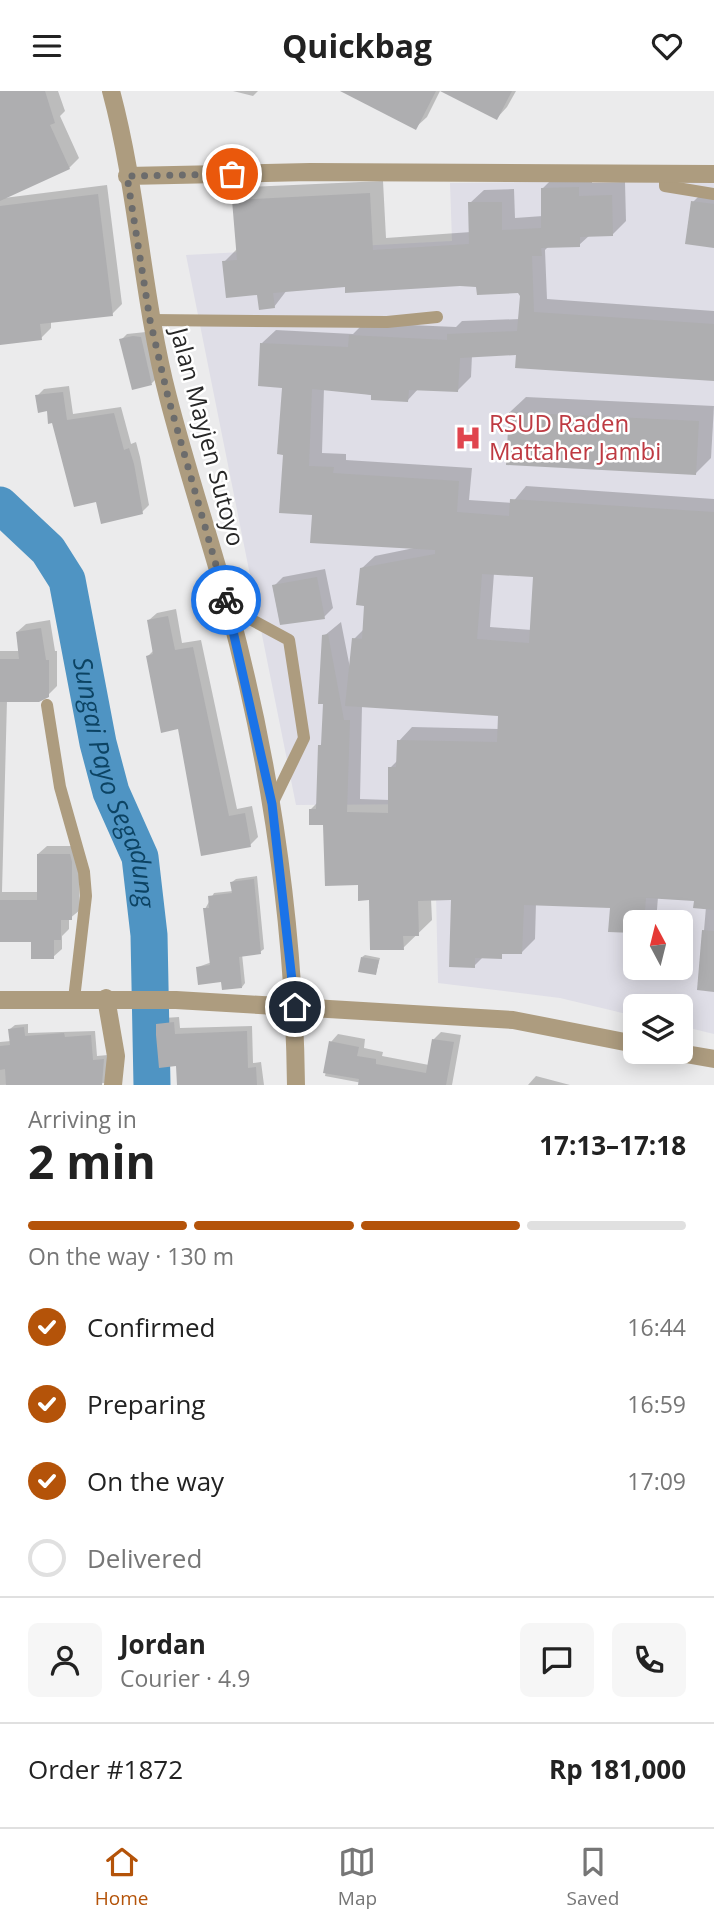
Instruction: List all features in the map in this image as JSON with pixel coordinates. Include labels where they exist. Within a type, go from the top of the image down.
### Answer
[{"type":"street","name":"Jalan Mayjen Sutoyo","points":[[111,91],[150,320],[168,397],[228,607],[272,804],[295,1007],[296,1085]]},
{"type":"street","points":[[127,176],[310,172],[714,174]]},
{"type":"street","points":[[113,1085],[116,1056],[114,999]]},
{"type":"street","points":[[0,1000],[176,1000],[513,1020],[623,1042]]},
{"type":"street","points":[[693,1055],[714,1059]]},
{"type":"lane","points":[[665,173],[665,186],[714,194]]},
{"type":"lane","points":[[150,320],[387,322],[437,317]]},
{"type":"lane","points":[[228,607],[289,640],[304,738],[272,804]]},
{"type":"lane","points":[[47,705],[60,787],[84,872],[86,896],[74,999]]},
{"type":"shaded area","name":"RSUD Raden Mattaher Jambi","points":[[714,180],[714,1034],[693,1029],[693,994],[623,994],[623,1013],[560,998],[438,983],[434,804],[296,805],[186,255],[452,241],[450,183]]},
{"type":"building","points":[[0,91],[45,91],[55,123],[50,125],[70,169],[0,201]]},
{"type":"building","points":[[340,91],[436,91],[416,130]]},
{"type":"building","points":[[440,91],[512,91],[497,120]]},
{"type":"building","points":[[579,187],[579,196],[612,195],[613,236],[580,237],[580,247],[541,248],[542,256],[532,256],[534,312],[714,324],[714,381],[515,368],[516,355],[460,358],[458,392],[409,390],[408,402],[371,400],[371,395],[312,389],[309,466],[334,467],[333,473],[459,481],[457,512],[509,516],[510,499],[714,512],[714,910],[693,908],[694,901],[646,898],[645,910],[623,910],[623,933],[608,932],[610,908],[524,905],[522,954],[502,954],[502,959],[475,958],[475,968],[449,967],[451,900],[418,901],[419,936],[403,936],[404,950],[370,950],[369,900],[358,901],[358,885],[325,886],[323,825],[309,825],[309,809],[316,809],[318,745],[321,745],[323,704],[318,704],[322,635],[328,634],[344,720],[350,720],[347,812],[388,813],[388,767],[396,767],[397,740],[497,742],[498,716],[345,706],[352,638],[362,639],[364,606],[356,605],[360,568],[435,554],[435,550],[310,543],[312,515],[279,513],[283,455],[277,454],[282,388],[258,386],[260,343],[348,347],[349,335],[447,340],[447,334],[517,331],[520,296],[518,293],[477,295],[476,287],[460,286],[345,293],[345,287],[273,293],[275,308],[259,310],[257,295],[226,298],[222,261],[237,260],[232,200],[370,193],[373,250],[469,244],[468,202],[502,202],[502,230],[541,228],[541,188]],"holes":[[[482,574],[533,577],[529,643],[477,639]]]},
{"type":"building","points":[[98,194],[113,316],[40,324],[42,340],[0,345],[0,206]]},
{"type":"building","points":[[691,201],[714,204],[714,248],[685,244]]},
{"type":"building","points":[[141,337],[152,385],[132,390],[119,339]]},
{"type":"building","points":[[63,392],[67,420],[114,413],[124,450],[129,448],[134,464],[143,514],[101,524],[96,502],[74,507],[52,423],[48,424],[47,411],[38,413],[35,395]]},
{"type":"building","points":[[509,412],[699,421],[696,475],[506,465]]},
{"type":"building","points":[[317,577],[325,619],[280,625],[272,585]]},
{"type":"building","points":[[168,616],[175,650],[193,647],[229,816],[245,813],[251,847],[201,856],[178,729],[161,733],[146,656],[153,654],[147,620]]},
{"type":"building","points":[[41,628],[46,660],[49,660],[49,697],[39,702],[0,702],[0,659],[19,659],[16,632]]},
{"type":"building","points":[[37,854],[70,854],[72,862],[72,920],[61,920],[61,940],[54,940],[54,959],[31,959],[31,942],[0,942],[0,900],[37,900]]},
{"type":"building","points":[[254,879],[261,954],[239,957],[242,988],[222,990],[221,982],[198,985],[196,967],[210,965],[203,908],[209,908],[208,896],[232,893],[230,882]]},
{"type":"building","points":[[702,930],[714,931],[714,992],[697,990]]},
{"type":"building","points":[[361,957],[379,960],[376,975],[358,972]]},
{"type":"building","points":[[174,1022],[175,1034],[247,1031],[248,1068],[256,1067],[257,1085],[177,1085],[176,1066],[159,1068],[156,1035],[156,1024]]},
{"type":"building","points":[[24,1027],[25,1036],[64,1033],[65,1037],[91,1035],[93,1060],[104,1059],[102,1085],[6,1085],[5,1069],[0,1070],[0,1046],[10,1045],[8,1029]]},
{"type":"building","points":[[432,1039],[454,1042],[446,1085],[358,1085],[359,1079],[323,1073],[329,1041],[359,1047],[357,1056],[376,1059],[376,1064],[426,1073]]},
{"type":"waterway","name":"Sungai Payo Segadung","points":[[0,505],[48,550],[67,580],[98,743],[111,792],[140,857],[149,935],[152,1085]]},
{"type":"way so far","points":[[226,600],[168,397],[150,320],[127,176],[232,174]]},
{"type":"place","name":"RSUD Raden Mattaher Jambi","points":[[468,438]]},
{"type":"route","points":[[226,600],[272,804],[295,1007]]}]
